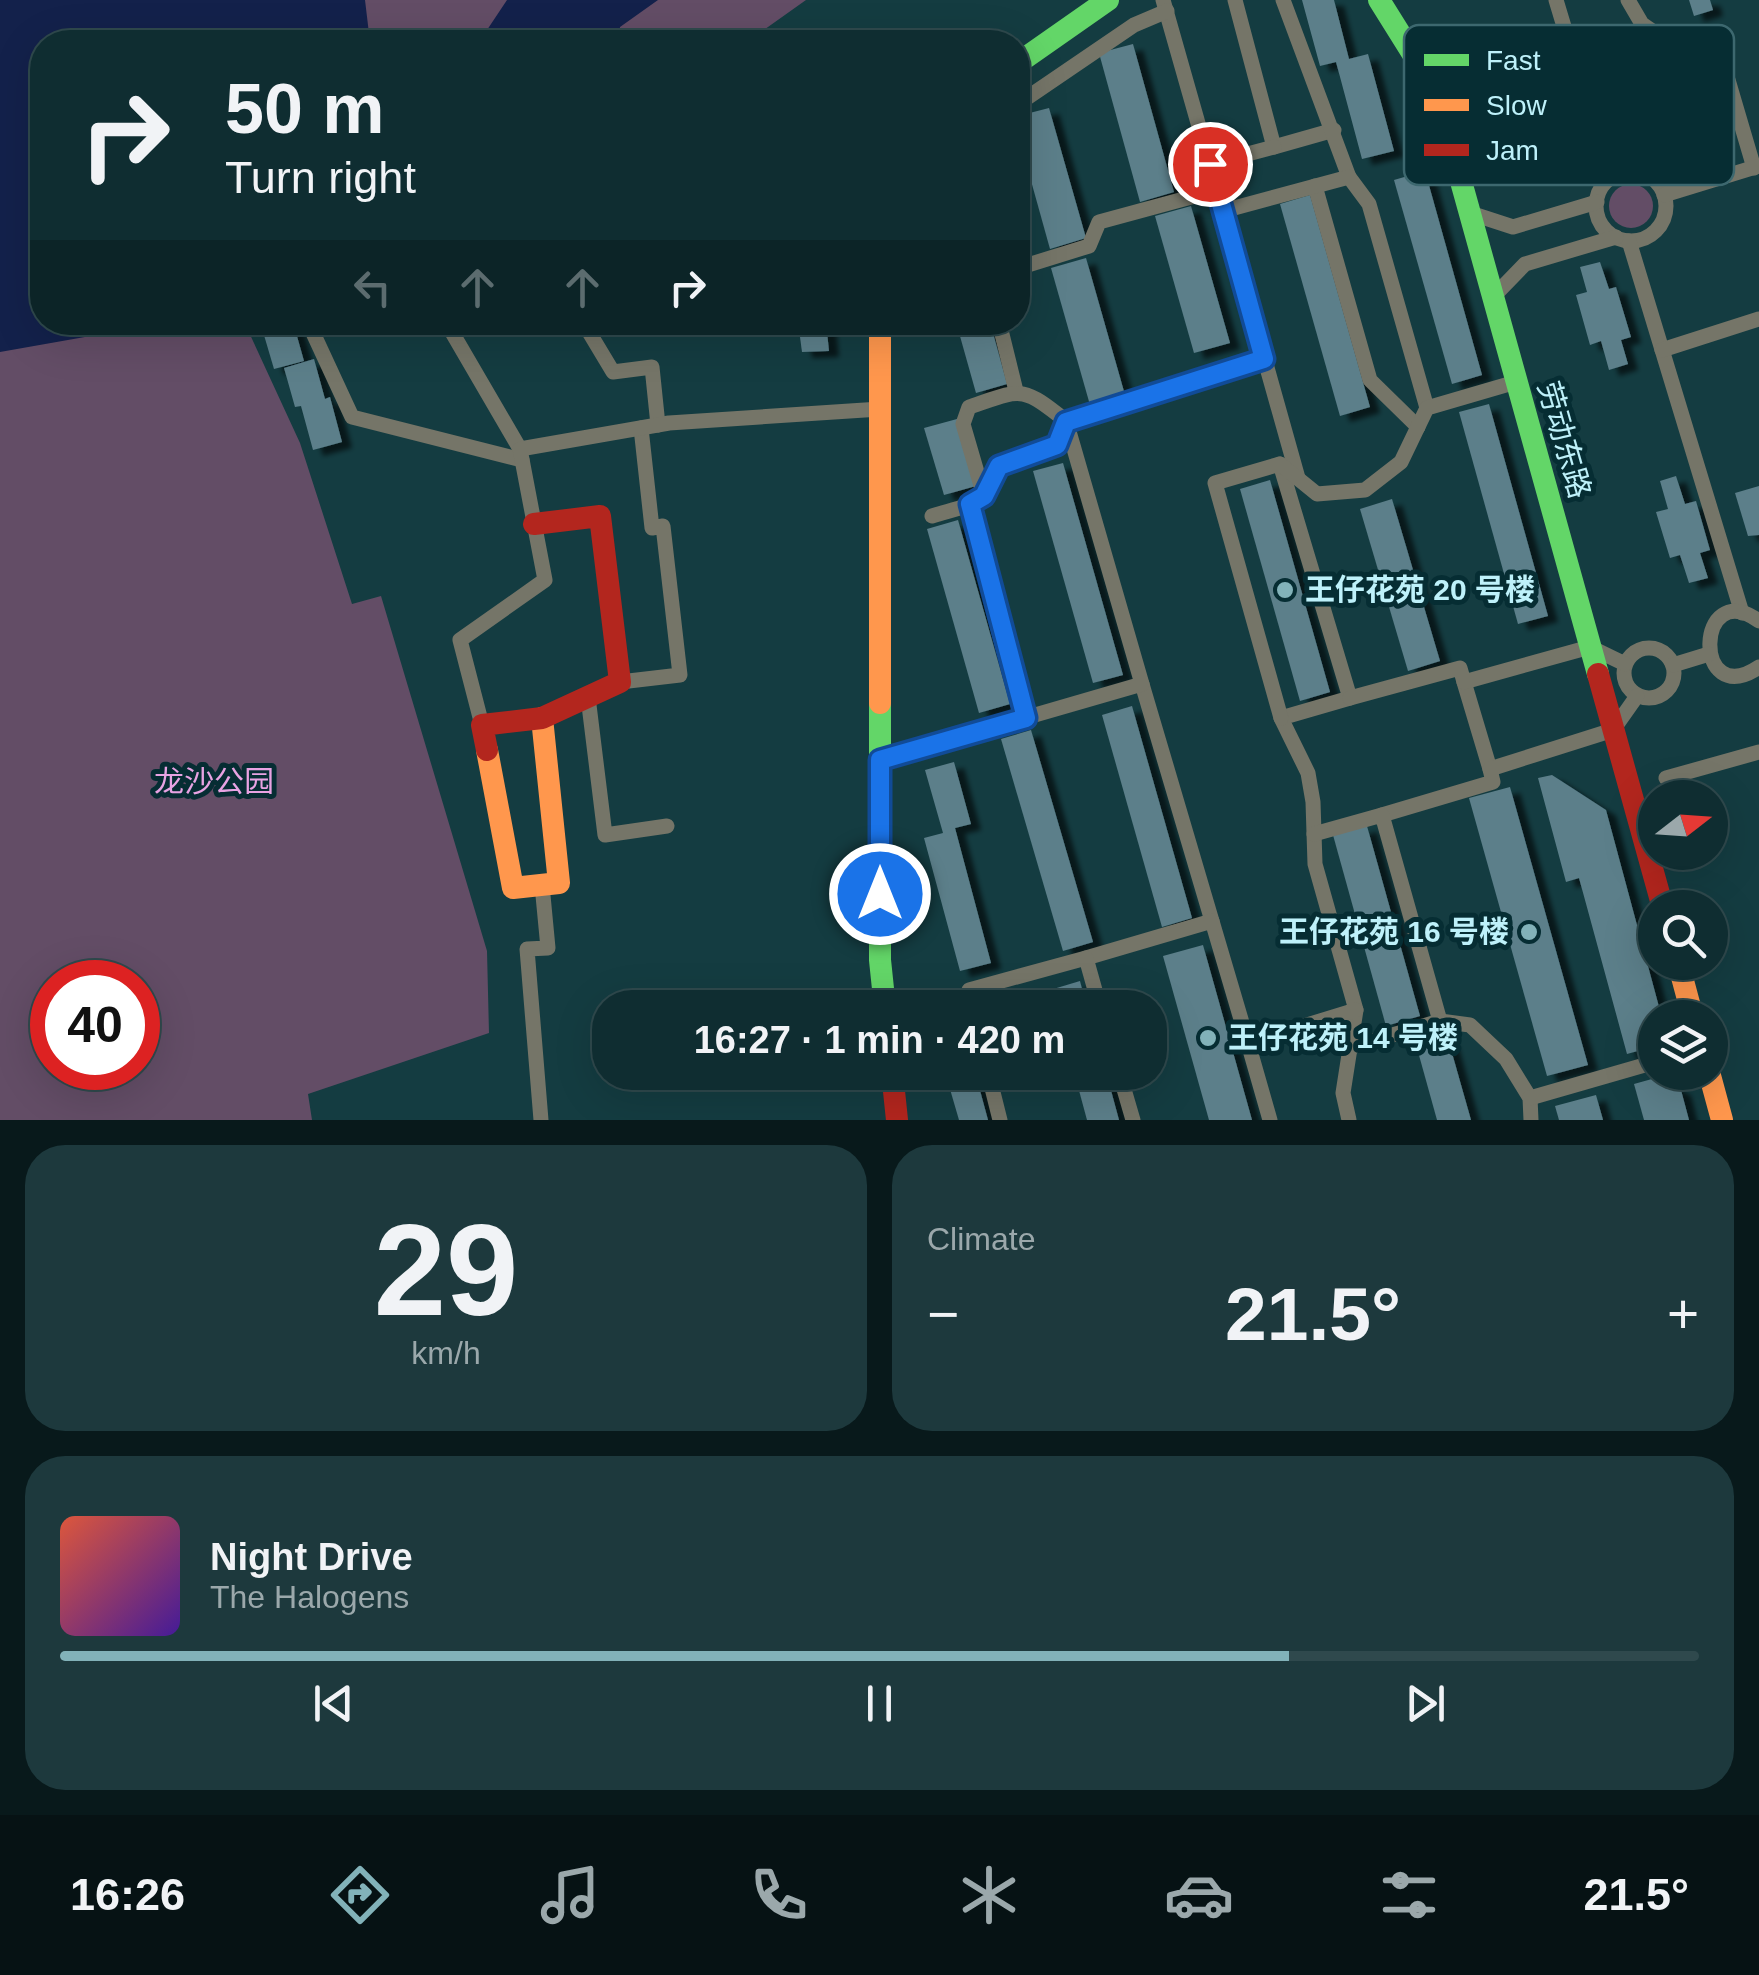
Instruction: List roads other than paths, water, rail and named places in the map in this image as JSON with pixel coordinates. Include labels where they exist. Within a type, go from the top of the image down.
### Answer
[{"type":"street","points":[[1030,55],[1108,0]]},
{"type":"street","points":[[1235,0],[1274,146]]},
{"type":"street","points":[[1280,464],[1317,494],[1365,490],[1401,462],[1427,408],[1369,204],[1348,177],[1334,130],[1282,0]]},
{"type":"street","name":"劳动东路","points":[[1380,0],[1404,39]]},
{"type":"street","points":[[1556,0],[1564,25]]},
{"type":"street","points":[[1628,0],[1643,25]]},
{"type":"street","points":[[1030,96],[1165,5],[1298,478]]},
{"type":"street","points":[[1734,97],[1756,167]]},
{"type":"street","points":[[1210,164],[1334,130]]},
{"type":"street","points":[[1223,210],[1348,177]]},
{"type":"street","name":"劳动东路","points":[[1462,185],[1658,890]]},
{"type":"street","points":[[1607,185],[1597,202],[1598,217],[1603,228],[1622,239],[1754,616],[1726,616],[1717,622],[1708,640],[1710,654],[1726,673],[1747,674],[1759,668]]},
{"type":"street","points":[[1493,298],[1524,264],[1622,239],[1647,238],[1657,231],[1666,209],[1659,185]]},
{"type":"street","points":[[1664,195],[1697,185]]},
{"type":"street","points":[[1316,186],[1370,380],[1418,427]]},
{"type":"street","points":[[1030,264],[1089,246],[1098,222],[1217,190]]},
{"type":"street","points":[[1470,214],[1513,227],[1597,202]]},
{"type":"street","points":[[1662,350],[1759,319]]},
{"type":"street","points":[[314,335],[352,417],[521,454],[658,425],[880,410]]},
{"type":"street","points":[[453,335],[521,454],[545,580],[460,640],[482,725],[513,888],[559,884],[542,718]]},
{"type":"street","points":[[591,335],[613,372],[652,367],[658,425]]},
{"type":"street","points":[[880,335],[883,990]]},
{"type":"street","points":[[1001,335],[1016,391]]},
{"type":"street","points":[[1066,422],[1264,359]]},
{"type":"street","points":[[1427,408],[1516,382]]},
{"type":"street","points":[[1026,718],[963,424],[969,407],[1016,391],[1033,396],[1066,422],[1270,1120]]},
{"type":"street","points":[[932,516],[977,500],[999,466],[1057,445],[1066,422]]},
{"type":"street","points":[[482,725],[542,718],[620,682],[680,675],[663,526],[652,528],[640,428]]},
{"type":"street","points":[[1280,464],[1350,698]]},
{"type":"street","points":[[1280,464],[1215,483],[1280,718],[1308,773],[1315,864],[1356,1010],[1343,1093],[1350,1120]]},
{"type":"street","points":[[534,524],[600,516],[620,682]]},
{"type":"street","points":[[1464,682],[1590,647],[1626,664]]},
{"type":"street","points":[[1654,648],[1673,665],[1673,681],[1664,694],[1650,699],[1638,696],[1625,681],[1626,664],[1637,651],[1654,648]]},
{"type":"street","points":[[1673,665],[1710,654]]},
{"type":"street","points":[[1280,718],[1460,668],[1490,768],[1493,782],[1314,834]]},
{"type":"street","points":[[880,760],[1142,684]]},
{"type":"street","points":[[1490,768],[1613,730],[1638,696]]},
{"type":"street","points":[[588,697],[606,835],[667,826]]},
{"type":"street","points":[[1666,778],[1759,752]]},
{"type":"street","points":[[1382,814],[1440,1021]]},
{"type":"street","points":[[541,1120],[527,950],[548,948],[542,885]]},
{"type":"street","points":[[969,990],[1212,921]]},
{"type":"street","points":[[1086,958],[1095,990]]},
{"type":"street","points":[[1248,1043],[1356,1010]]},
{"type":"street","points":[[1348,1048],[1440,1021],[1470,1024],[1506,1059],[1530,1098],[1532,1120]]},
{"type":"street","points":[[1530,1098],[1638,1067]]},
{"type":"street","points":[[894,1090],[897,1120]]},
{"type":"street","points":[[992,1090],[1000,1120]]},
{"type":"street","points":[[1124,1090],[1133,1120]]},
{"type":"street","points":[[1714,1090],[1722,1120]]},
{"type":"water","points":[[0,0],[365,0],[369,30],[30,30],[30,335],[96,335],[0,352]]},
{"type":"water","points":[[507,0],[658,0],[620,30],[487,30]]},
{"type":"place","name":"王仔花苑 20 号楼","points":[[1285,590]]},
{"type":"place","name":"王仔花苑 16 号楼","points":[[1529,932]]},
{"type":"place","name":"王仔花苑 14 号楼","points":[[1208,1038]]},
{"type":"park label","name":"龙沙公园","points":[[214,782]]}]
